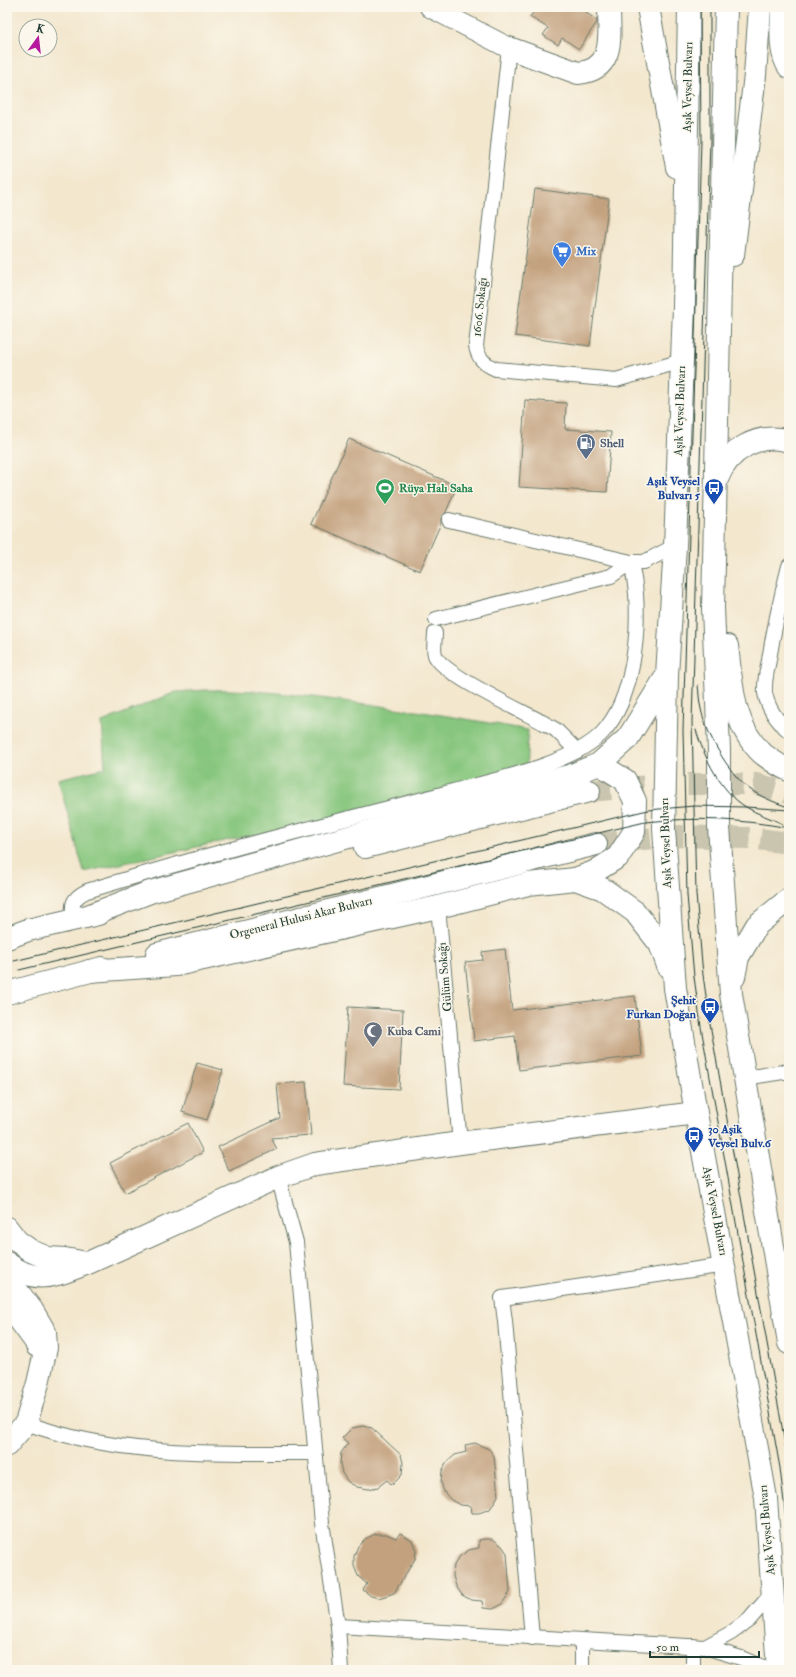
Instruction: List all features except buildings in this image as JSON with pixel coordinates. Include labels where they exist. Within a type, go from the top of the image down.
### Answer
[{"type":"main road","points":[[430,7],[508,48],[578,73],[596,69],[604,59],[609,46],[609,7]]},
{"type":"main road","points":[[648,7],[686,216]]},
{"type":"main road","name":"Aşık Veysel Bulvarı","points":[[689,7],[682,361],[675,546],[667,675],[664,829],[676,988],[696,1113],[725,1265],[766,1498],[778,1670]]},
{"type":"main road","points":[[726,7],[716,482],[714,505],[713,608],[719,827],[731,994],[789,1343]]},
{"type":"main road","points":[[718,368],[754,83],[760,7]]},
{"type":"main road","points":[[782,7],[784,60],[789,67]]},
{"type":"main road","points":[[716,482],[725,463],[741,448],[750,443],[768,438],[789,441]]},
{"type":"main road","points":[[713,608],[726,633],[733,697],[738,716],[746,733],[756,747],[770,759],[789,770]]},
{"type":"main road","points":[[80,918],[150,892],[572,775],[599,764],[628,738],[667,675]]},
{"type":"main road","points":[[89,971],[176,965],[438,907],[528,884],[575,879],[594,872],[618,857],[634,832],[635,801],[625,780],[599,764]]},
{"type":"main road","points":[[7,938],[17,928],[80,918],[589,791]]},
{"type":"main road","name":"Orgeneral Hulusi Akar Bulvarı","points":[[9,993],[89,971],[596,844]]},
{"type":"main road","points":[[575,879],[603,889],[635,912],[660,944],[676,988]]},
{"type":"main road","points":[[731,994],[738,957],[757,925],[789,899]]},
{"type":"main road","points":[[7,1263],[17,1271],[45,1277],[62,1273],[88,1263],[278,1177],[315,1164],[460,1143],[696,1113]]},
{"type":"main road","points":[[7,1228],[17,1241],[32,1251],[48,1258],[88,1263]]},
{"type":"main road","points":[[7,1274],[8,1279],[32,1310],[45,1332],[46,1348],[42,1368],[26,1423],[7,1445]]},
{"type":"main road","points":[[7,1303],[35,1341],[42,1368]]},
{"type":"street","name":"1606. Sokağı","points":[[508,48],[476,346],[477,353],[481,360],[487,365],[496,369],[616,380],[682,361]]},
{"type":"street","points":[[449,520],[631,562],[644,562],[675,546]]},
{"type":"street","points":[[436,619],[611,576],[631,562]]},
{"type":"street","points":[[80,918],[72,909],[78,895],[254,843],[509,776],[562,759],[584,748],[603,733],[613,720],[621,703],[628,681],[634,656],[637,622],[636,594],[631,562]]},
{"type":"street","points":[[789,566],[772,643],[765,685],[767,701],[774,717],[789,731]]},
{"type":"street","points":[[435,634],[435,655],[442,665],[457,676],[556,730],[577,751]]},
{"type":"street","name":"Gülüm Sokağı","points":[[438,907],[460,1143]]},
{"type":"street","points":[[746,1078],[789,1071]]},
{"type":"street","points":[[278,1177],[296,1242],[322,1523],[338,1626],[341,1670]]},
{"type":"street","points":[[532,1638],[502,1298],[725,1265]]},
{"type":"street","points":[[26,1423],[66,1436],[108,1445],[210,1453],[316,1453]]},
{"type":"street","points":[[699,1647],[731,1633],[750,1620],[773,1592]]},
{"type":"street","points":[[338,1626],[699,1647],[741,1658],[770,1670]]},
{"type":"street","points":[[582,1640],[582,1670]]},
{"type":"street","points":[[693,1670],[699,1647]]},
{"type":"green space","points":[[206,690],[271,692],[360,703],[480,721],[528,730],[526,777],[84,872],[58,779],[105,768],[102,722],[176,692]]},
{"type":"tunnel","points":[[589,791],[672,784],[756,784],[789,793]]},
{"type":"tunnel","points":[[596,844],[673,836],[751,838],[789,843]]},
{"type":"tram line","points":[[700,7],[701,141],[683,730],[687,895],[694,977],[701,1027],[780,1468],[789,1545]]},
{"type":"tram line","points":[[710,7],[710,141],[692,721],[696,894],[703,975],[710,1024],[789,1466]]},
{"type":"tram line","points":[[698,685],[700,706],[704,719],[713,740],[732,772],[751,790],[788,807]]},
{"type":"tram line","points":[[696,730],[709,762],[721,783],[729,792],[746,807],[783,824]]},
{"type":"tram line","points":[[14,961],[648,810],[694,806],[789,810]]},
{"type":"tram line","points":[[19,970],[645,822],[700,819],[735,821],[789,828]]},
{"type":"place","name":"Mix","points":[[562,268]]},
{"type":"place","name":"Shell","points":[[586,460]]},
{"type":"place","name":"Rüya Halı Saha","points":[[385,505]]},
{"type":"place","name":"Aşık Veysel Bulvarı 5","points":[[714,505]]},
{"type":"place","name":"Şehit Furkan Doğan","points":[[710,1024]]},
{"type":"place","name":"Kuba Cami","points":[[373,1048]]},
{"type":"place","name":"30 Aşik Veysel Bulv.6","points":[[694,1153]]}]
